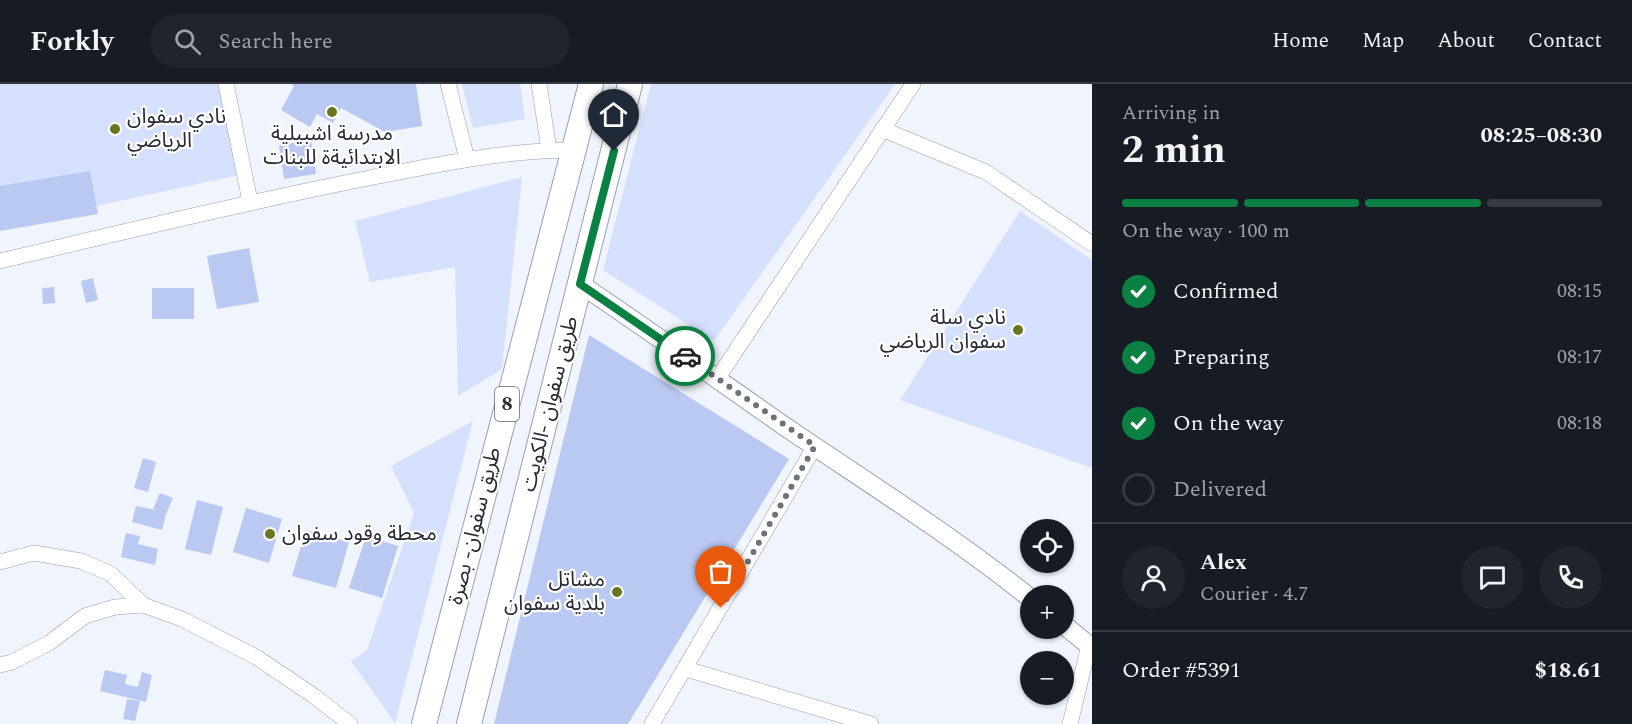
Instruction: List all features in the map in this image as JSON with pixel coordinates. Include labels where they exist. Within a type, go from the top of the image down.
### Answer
[{"type":"highway","name":"طريق سفوان- بصرة","points":[[424,724],[591,84]]},
{"type":"highway","name":"طريق سفوان -الكويت","points":[[469,724],[630,84]]},
{"type":"street","points":[[226,84],[250,201]]},
{"type":"street","points":[[448,84],[467,159]]},
{"type":"street","points":[[539,84],[549,150]]},
{"type":"street","points":[[717,379],[913,84]]},
{"type":"street","points":[[882,129],[986,172],[1092,244]]},
{"type":"street","points":[[0,261],[250,201],[467,159],[549,150],[574,150]]},
{"type":"street","points":[[580,284],[984,561],[1020,590]]},
{"type":"street","points":[[652,724],[815,446]]},
{"type":"street","points":[[0,562],[34,553],[81,561],[111,574],[143,605]]},
{"type":"street","points":[[0,665],[12,662],[49,643],[85,616],[115,607],[143,605],[182,619],[256,657],[314,696],[350,724]]},
{"type":"street","points":[[1070,724],[1090,646],[1074,633]]},
{"type":"street","points":[[686,669],[871,724]]},
{"type":"shaded area","name":"نادي سفوان الرياضي","points":[[0,84],[220,84],[239,175],[0,227]]},
{"type":"shaded area","points":[[462,84],[520,84],[525,119],[473,128]]},
{"type":"shaded area","points":[[651,84],[895,84],[714,341],[603,270]]},
{"type":"shaded area","points":[[522,177],[502,369],[458,396],[455,267],[370,282],[355,221]]},
{"type":"shaded area","name":"نادي سلة سفوان الرياضي","points":[[1020,211],[1092,260],[1092,468],[900,400]]},
{"type":"shaded area","points":[[473,421],[395,723],[351,661],[367,650],[414,513],[391,466]]},
{"type":"building","points":[[291,84],[416,84],[422,126],[385,132],[341,108],[333,123],[317,114],[310,127],[281,110],[294,86]]},
{"type":"building","points":[[311,140],[316,174],[284,179],[279,145]]},
{"type":"building","points":[[90,171],[98,214],[0,231],[0,186]]},
{"type":"building","points":[[249,248],[259,302],[217,309],[207,256]]},
{"type":"building","points":[[93,278],[98,300],[86,303],[81,281]]},
{"type":"building","points":[[54,287],[55,303],[43,304],[42,288]]},
{"type":"building","points":[[152,288],[194,288],[194,319],[152,319]]},
{"type":"building","name":"مشاتل بلدية سفوان","points":[[589,335],[789,459],[628,724],[494,724]]},
{"type":"building","points":[[143,458],[156,462],[148,492],[134,488]]},
{"type":"building","points":[[160,493],[173,498],[162,530],[132,522],[136,506],[160,511],[153,509]]},
{"type":"building","points":[[197,500],[223,507],[211,555],[185,549]]},
{"type":"building","points":[[246,508],[282,519],[269,563],[233,552]]},
{"type":"building","points":[[306,530],[349,542],[336,588],[292,576]]},
{"type":"building","points":[[126,533],[140,536],[138,544],[158,549],[155,565],[121,557]]},
{"type":"building","points":[[366,536],[398,546],[382,598],[349,588]]},
{"type":"building","points":[[105,670],[127,675],[125,684],[138,687],[142,672],[152,675],[146,702],[100,691]]},
{"type":"building","points":[[127,699],[140,701],[135,721],[123,719]]},
{"type":"way so far","points":[[685,356],[815,446],[721,608]]},
{"type":"place","name":"مدرسة اشبيلية الابتدائيةة للبنات","points":[[332,112]]},
{"type":"place","name":"نادي سفوان الرياضي","points":[[115,129]]},
{"type":"place","name":"نادي سلة سفوان الرياضي","points":[[1018,330]]},
{"type":"place","name":"محطة وقود سفوان","points":[[270,534]]},
{"type":"place","name":"مشاتل بلدية سفوان","points":[[617,592]]},
{"type":"route","points":[[614,151],[580,284],[685,356]]}]
